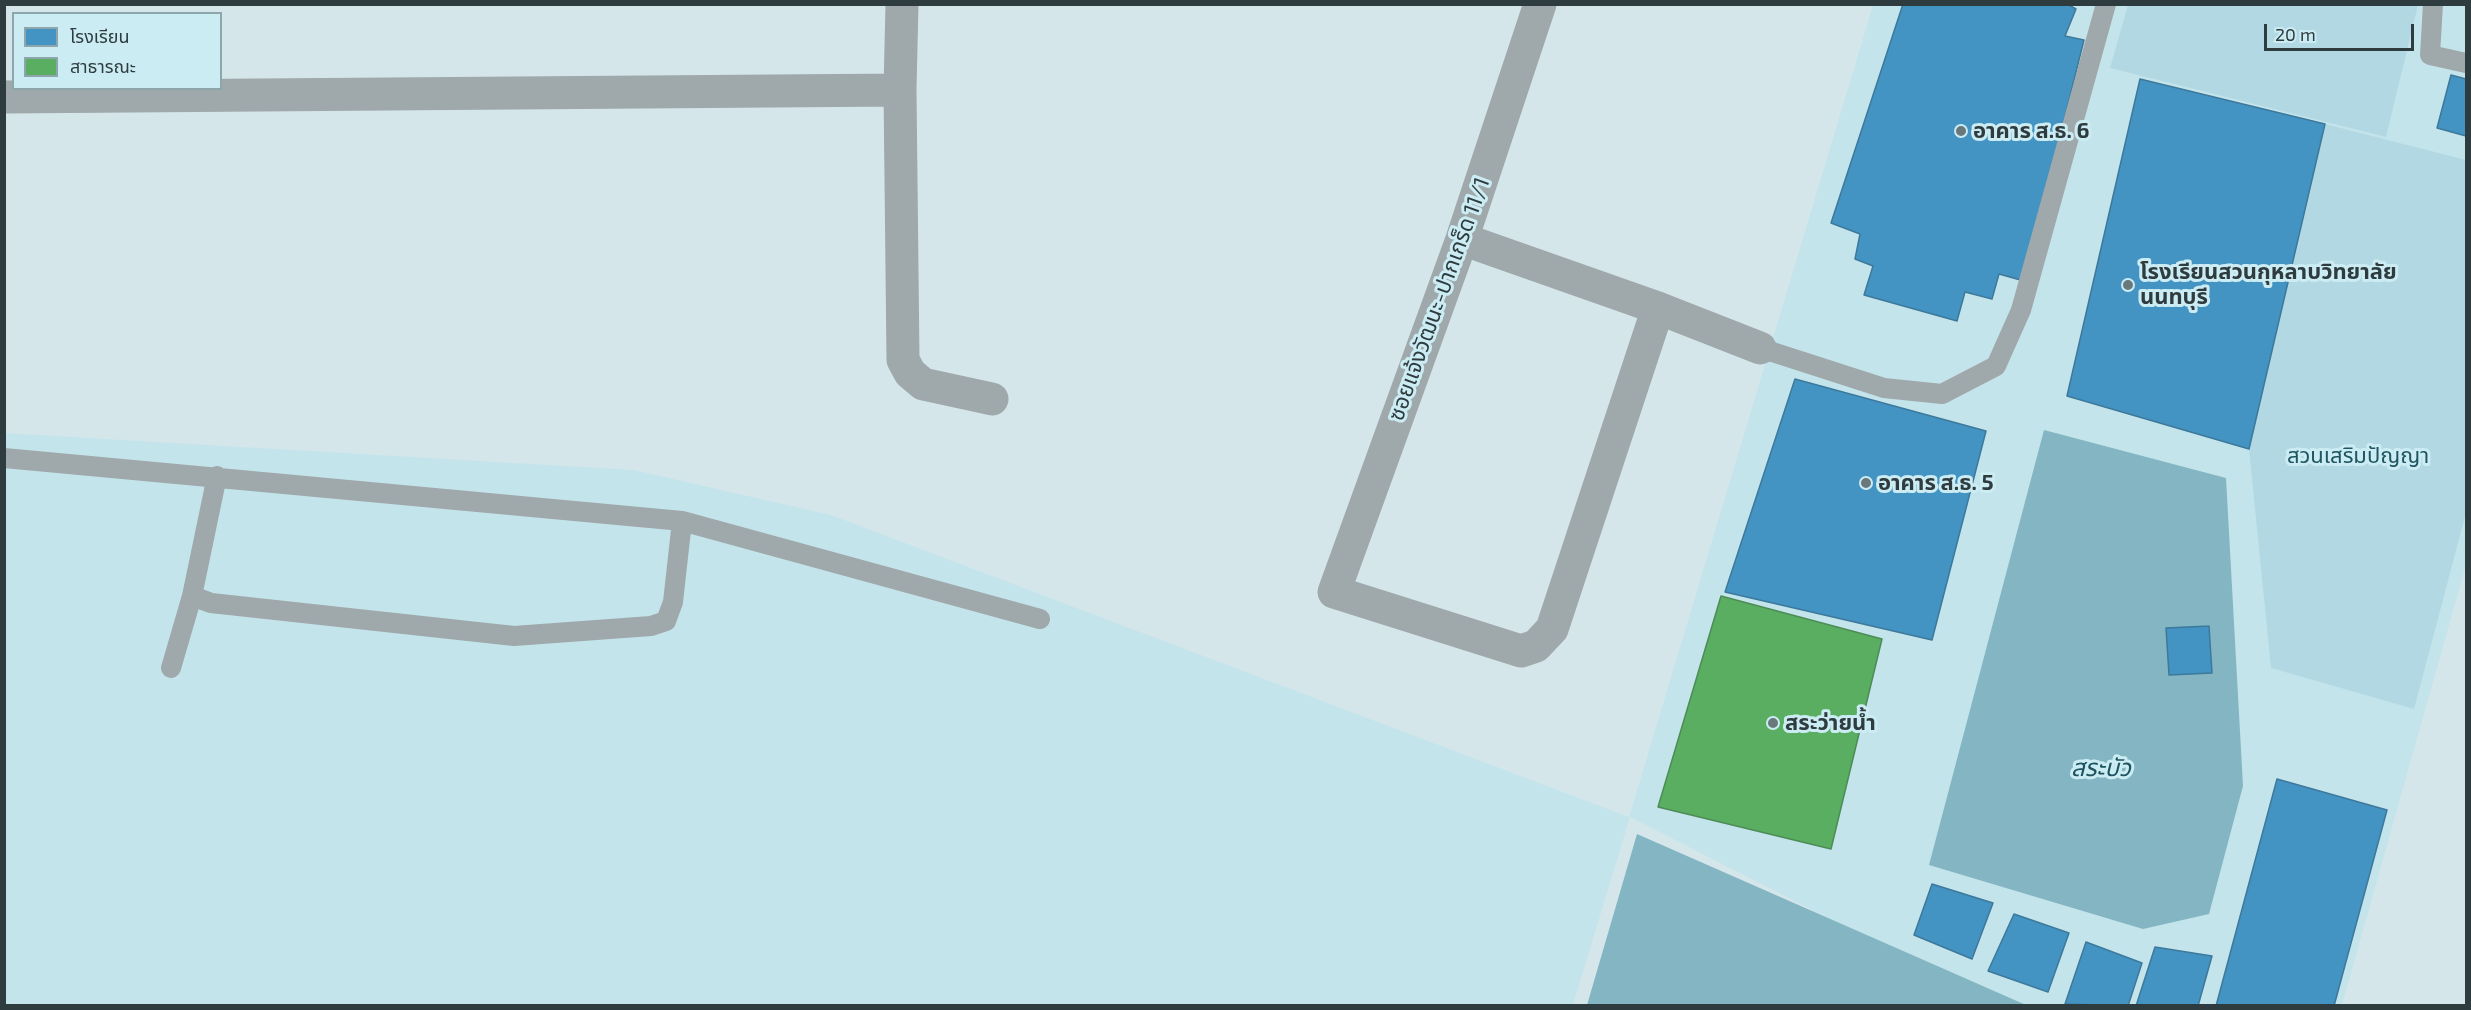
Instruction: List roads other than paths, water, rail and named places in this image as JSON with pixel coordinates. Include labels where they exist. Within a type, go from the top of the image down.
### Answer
[{"type":"street","points":[[902,4],[900,90],[903,360],[910,373],[923,384],[992,399]]},
{"type":"street","name":"ซอยแจ้งวัฒนะ-ปากเกร็ด 11/1","points":[[1540,4],[1462,239],[1334,592],[1521,651],[1536,646],[1552,629],[1658,308]]},
{"type":"street","points":[[4,98],[900,90]]},
{"type":"street","points":[[1462,239],[1658,308],[1760,348]]},
{"type":"lane","points":[[1760,348],[1884,388],[1942,394],[1996,366],[2021,310],[2106,4]]},
{"type":"lane","points":[[2433,4],[2430,55],[2466,63]]},
{"type":"lane","points":[[4,458],[682,521],[1040,619]]},
{"type":"lane","points":[[171,668],[192,596],[217,476]]},
{"type":"lane","points":[[192,596],[211,603],[514,636],[651,626],[666,621],[673,602],[682,521]]},
{"type":"water","name":"สระบัว","points":[[2044,430],[2226,478],[2243,786],[2209,914],[2143,929],[1929,865]]},
{"type":"water","points":[[1637,834],[2026,1005],[1587,1005]]},
{"type":"place","name":"อาคาร ส.ธ. 6","points":[[1961,131]]},
{"type":"place","name":"โรงเรียนสวนกุหลาบวิทยาลัย นนทบุรี","points":[[2128,285]]},
{"type":"place","name":"อาคาร ส.ธ. 5","points":[[1866,483]]},
{"type":"place","name":"สระว่ายน้ำ","points":[[1773,723]]},
{"type":"park label","name":"สวนเสริมปัญญา","points":[[2358,456]]}]
